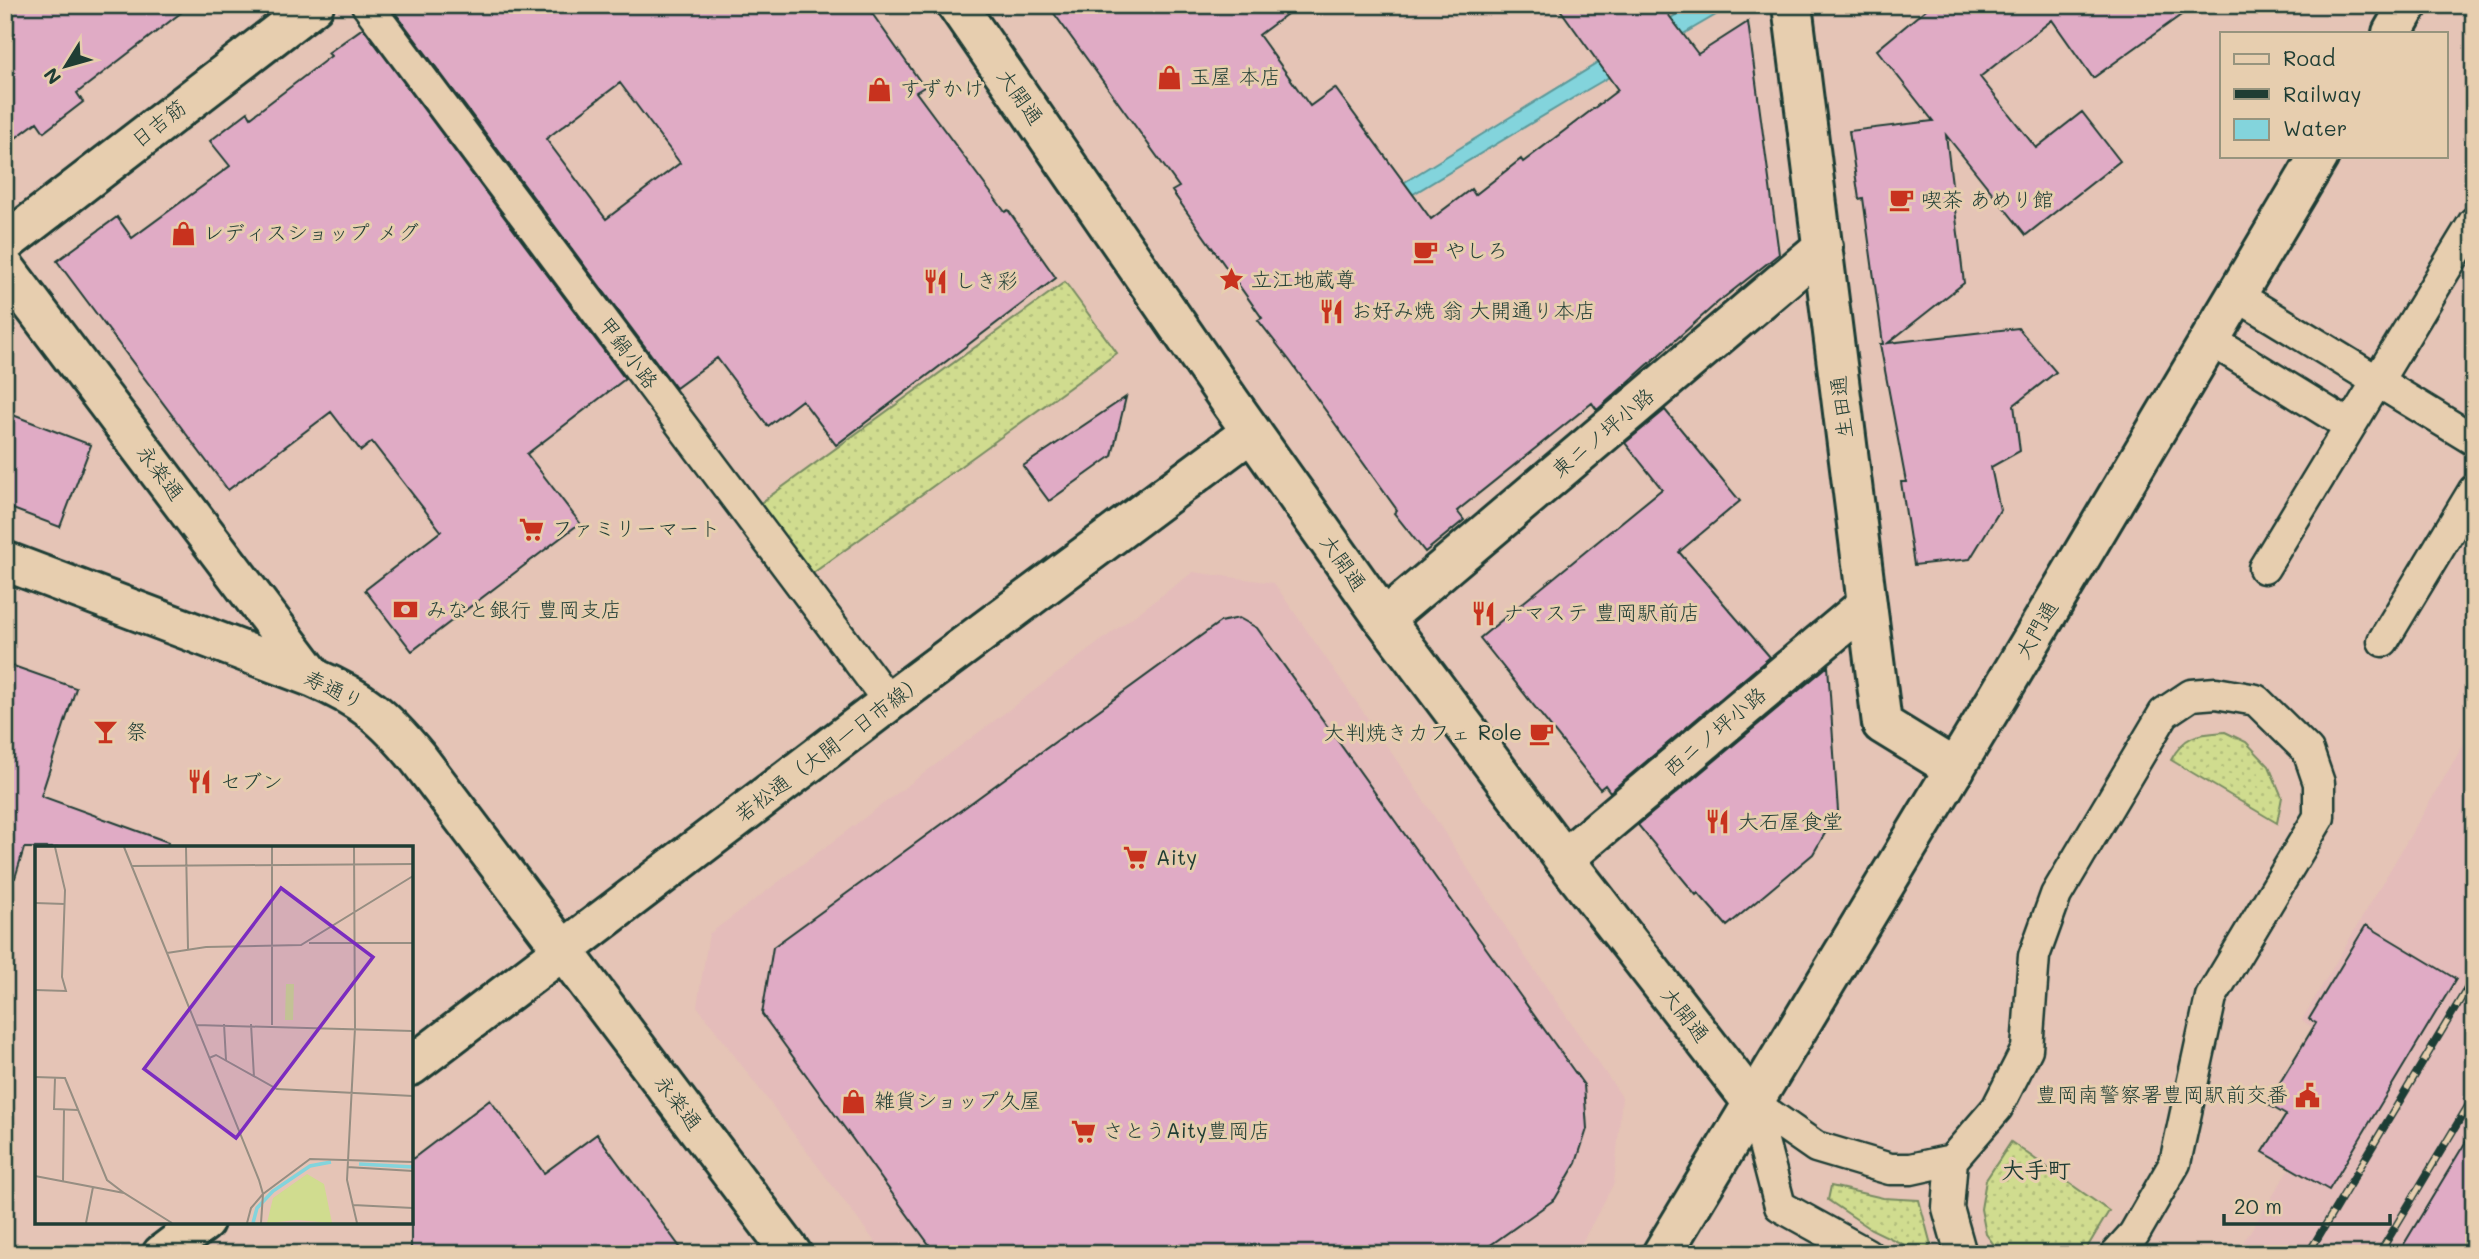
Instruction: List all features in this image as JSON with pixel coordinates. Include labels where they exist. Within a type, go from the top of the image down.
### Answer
[{"type":"street","name":"日吉筋","points":[[5,243],[314,5]]},
{"type":"street","name":"大開通","points":[[957,5],[1384,620],[1753,1103]]},
{"type":"street","name":"生田通","points":[[1792,5],[1882,724],[1955,769]]},
{"type":"street","points":[[2393,32],[2408,5]]},
{"type":"street","name":"大門通","points":[[1662,1254],[1955,769],[2318,158]]},
{"type":"street","name":"東ニノ坪小路","points":[[1384,620],[1823,247]]},
{"type":"street","name":"永楽通","points":[[5,268],[314,678]]},
{"type":"street","name":"若松通（大開一日市線）","points":[[413,1064],[889,702],[1251,432]]},
{"type":"street","name":"寿通り","points":[[5,561],[314,678],[366,704],[396,732],[563,952]]},
{"type":"street","name":"西ニノ坪小路","points":[[1564,859],[1866,605]]},
{"type":"street","name":"永楽通","points":[[563,952],[792,1254]]},
{"type":"street","points":[[162,1254],[201,1224]]},
{"type":"lane","name":"甲鍋小路","points":[[367,5],[889,702]]},
{"type":"lane","points":[[2264,568],[2474,222]]},
{"type":"lane","points":[[2236,295],[2474,440]]},
{"type":"lane","points":[[2210,339],[2350,426]]},
{"type":"lane","points":[[2383,641],[2474,490]]},
{"type":"lane","points":[[1961,1254],[1948,1208],[1952,1160],[1997,1108],[2027,1049],[2034,956],[2056,895],[2164,713],[2191,695],[2216,693],[2256,700],[2308,751],[2319,782],[2319,817],[2211,997],[2175,1163],[2134,1234],[2116,1254]]},
{"type":"lane","points":[[1753,1103],[1816,1147],[1890,1169],[1911,1169],[1952,1160]]},
{"type":"lane","points":[[1753,1103],[1780,1206],[1867,1254]]},
{"type":"shaded area","name":"Aity","points":[[1193,572],[1274,583],[1411,781],[1520,949],[1622,1097],[1614,1183],[1576,1254],[884,1254],[697,1006],[709,934]]},
{"type":"shaded area","points":[[2474,727],[2474,1254],[2236,1254],[2357,1062],[2302,1020]]},
{"type":"green space","points":[[1065,282],[1117,353],[802,581],[751,510]]},
{"type":"green space","points":[[2225,732],[2246,742],[2269,766],[2282,797],[2277,823],[2171,760],[2187,740]]},
{"type":"green space","points":[[2011,1142],[2109,1211],[2085,1251],[2080,1254],[2001,1254],[1986,1234],[1981,1209],[1986,1180]]},
{"type":"green space","points":[[1831,1186],[1883,1198],[1919,1200],[1931,1245],[1921,1253],[1871,1229],[1828,1200]]},
{"type":"water","points":[[1692,5],[1733,5],[1355,229],[1348,217]]},
{"type":"building","points":[[5,5],[191,5],[77,93],[83,102],[44,132],[37,122],[5,146]]},
{"type":"building","points":[[866,5],[924,87],[916,92],[1005,212],[1008,210],[1056,278],[836,445],[802,400],[768,426],[717,358],[676,388],[391,7]],"holes":[[[620,83],[680,163],[606,219],[546,139]]]},
{"type":"building","points":[[1048,5],[1299,5],[1259,35],[1310,106],[1335,88],[1431,219],[1471,189],[1475,195],[1521,159],[1523,162],[1618,90],[1557,5],[1661,5],[1698,54],[1748,22],[1779,254],[1717,303],[1597,410],[1592,403],[1457,511],[1464,520],[1425,552],[1394,513],[1397,510],[1258,320],[1262,318],[1172,191],[1179,187]]},
{"type":"building","points":[[1931,5],[2195,5],[2093,78],[2052,20],[1980,77],[2036,148],[2082,112],[2120,161],[2026,235],[1946,135],[1964,283],[1888,343],[2018,328],[2056,372],[2014,405],[2020,451],[1991,467],[2000,510],[1970,559],[1914,565],[1901,482],[1906,482],[1880,344],[1883,344],[1863,198],[1859,199],[1849,131],[1933,121],[1877,50]]},
{"type":"building","points":[[363,28],[625,379],[527,454],[580,523],[412,651],[365,590],[441,531],[372,442],[361,451],[331,412],[228,490],[57,261],[117,217],[132,238],[230,166],[210,141],[248,112],[251,117],[331,56],[328,53]]},
{"type":"building","points":[[1126,397],[1112,456],[1049,501],[1023,466]]},
{"type":"building","points":[[1665,410],[1740,501],[1679,552],[1770,657],[1610,792],[1605,785],[1600,789],[1480,638],[1662,489],[1625,443]]},
{"type":"building","points":[[5,412],[91,445],[60,527],[5,506]]},
{"type":"building","name":"Aity","points":[[1239,618],[1257,628],[1584,1085],[1587,1129],[1576,1163],[1555,1199],[1478,1254],[936,1254],[762,1014],[773,947],[1220,622]]},
{"type":"building","points":[[5,663],[76,688],[41,796],[168,842],[167,846],[24,848],[15,878],[5,877]]},
{"type":"building","points":[[1828,666],[1838,811],[1813,854],[1727,926],[1698,893],[1696,895],[1638,825]]},
{"type":"building","points":[[2366,925],[2456,979],[2329,1190],[2263,1152],[2286,1115],[2267,1104],[2316,1023],[2309,1019]]},
{"type":"building","points":[[490,1100],[544,1173],[597,1134],[685,1254],[411,1254],[413,1158]]},
{"type":"building","points":[[2474,1128],[2474,1254],[2398,1254]]},
{"type":"railway","points":[[2308,1254],[2474,977]]},
{"type":"railway","points":[[2379,1254],[2474,1096]]},
{"type":"place","name":"玉屋 本店","points":[[1170,77]]},
{"type":"place","name":"すずかけ","points":[[880,89]]},
{"type":"place","name":"喫茶 あめり館","points":[[1901,200]]},
{"type":"place","name":"レディスショップ メグ","points":[[183,233]]},
{"type":"place","name":"やしろ","points":[[1425,251]]},
{"type":"place","name":"立江地蔵尊","points":[[1231,280]]},
{"type":"place","name":"しき彩","points":[[935,281]]},
{"type":"place","name":"お好み焼 翁 大開通り本店","points":[[1331,311]]},
{"type":"place","name":"ファミリーマート","points":[[532,529]]},
{"type":"place","name":"みなと銀行 豊岡支店","points":[[406,610]]},
{"type":"place","name":"ナマステ 豊岡駅前店","points":[[1483,613]]},
{"type":"place","name":"祭","points":[[106,732]]},
{"type":"place","name":"大判焼きカフェ Role","points":[[1542,733]]},
{"type":"place","name":"セブン","points":[[200,782]]},
{"type":"place","name":"大石屋食堂","points":[[1718,822]]},
{"type":"place","name":"Aity","points":[[1136,858]]},
{"type":"place","name":"豊岡南警察署豊岡駅前交番","points":[[2308,1095]]},
{"type":"place","name":"雑貨ショップ久屋","points":[[854,1101]]},
{"type":"place","name":"さとうAity豊岡店","points":[[1083,1131]]},
{"type":"district","name":"大手町","points":[[2036,1170]]}]
